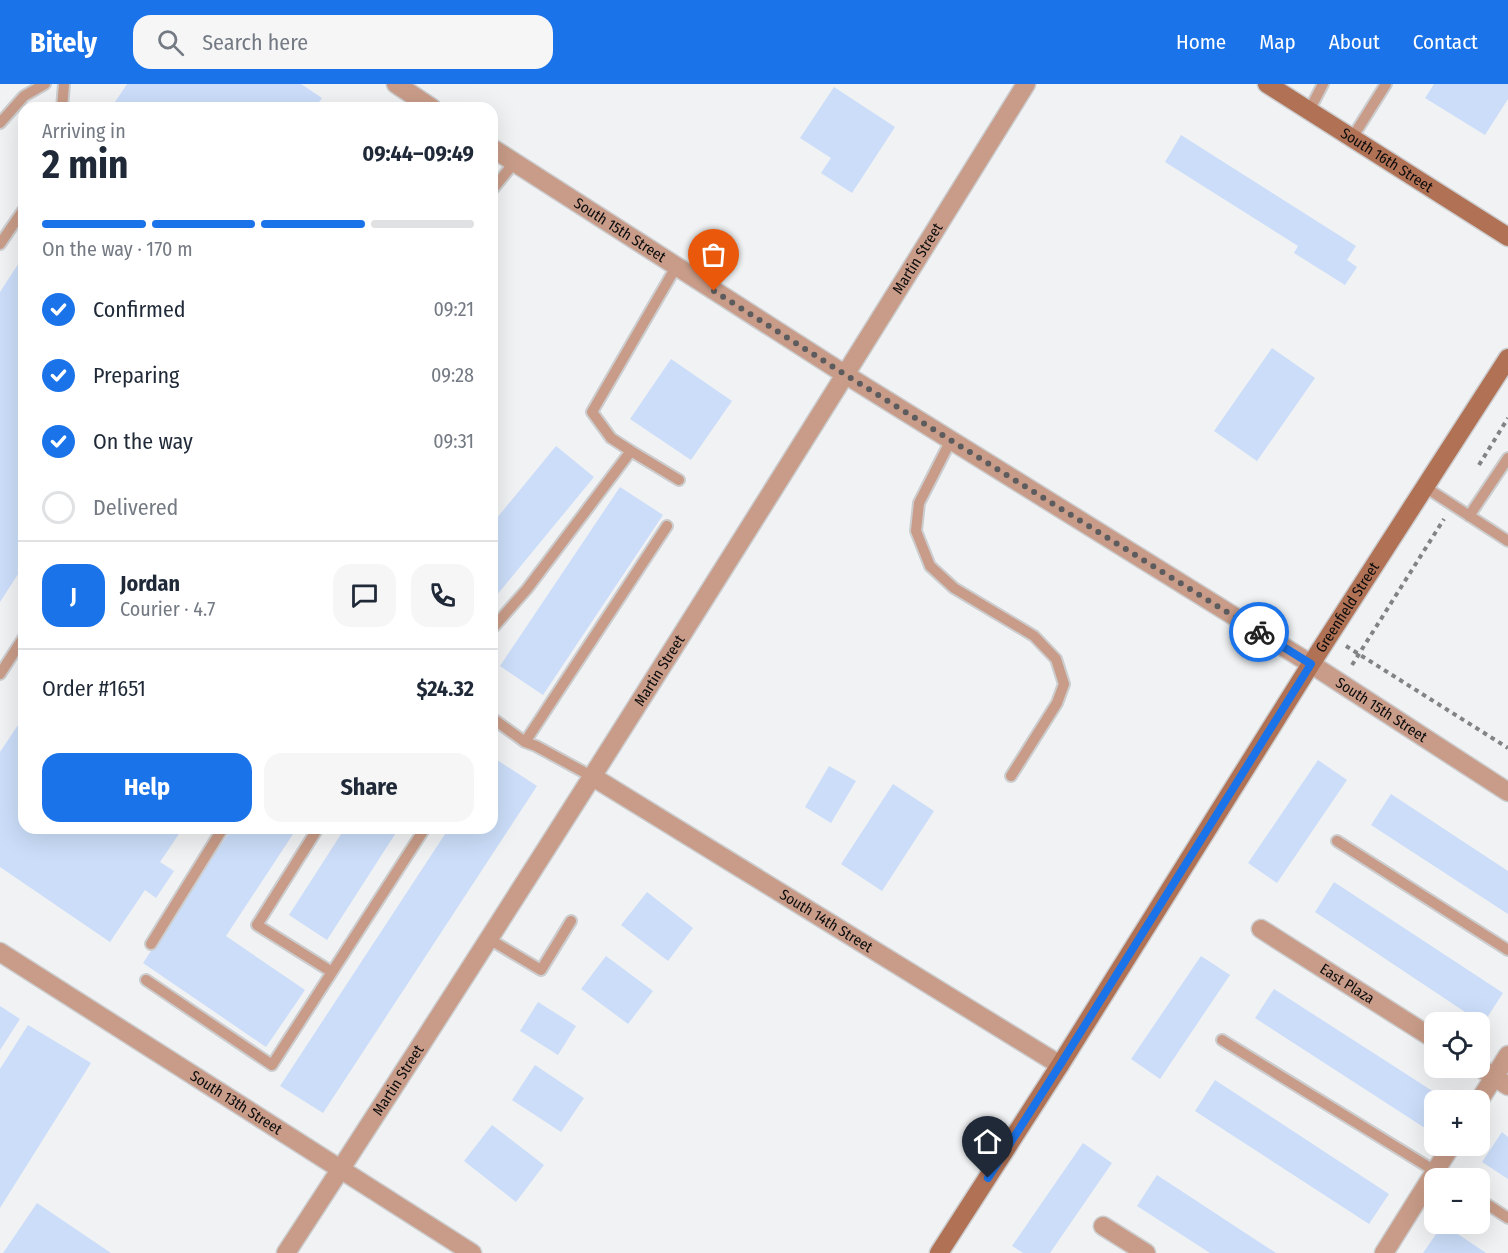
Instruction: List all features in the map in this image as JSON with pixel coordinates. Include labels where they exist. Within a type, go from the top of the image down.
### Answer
[{"type":"main road","name":"South 16th Street","points":[[1267,84],[1508,237]]},
{"type":"main road","name":"Greenfield Street","points":[[939,1253],[1060,1065],[1311,664],[1508,358]]},
{"type":"street","points":[[396,84],[423,102]]},
{"type":"street","name":"Martin Street","points":[[286,1253],[593,777],[1026,84]]},
{"type":"street","name":"South 15th Street","points":[[498,152],[846,375],[1311,664],[1508,792]]},
{"type":"street","name":"South 14th Street","points":[[593,777],[1060,1065]]},
{"type":"street","name":"East Plaza","points":[[1261,929],[1424,1033]]},
{"type":"street","name":"South 13th Street","points":[[0,952],[472,1253]]},
{"type":"street","points":[[1486,1090],[1508,1055]]},
{"type":"street","points":[[1384,1253],[1424,1199]]},
{"type":"street","points":[[1103,1226],[1146,1253]]},
{"type":"lane","points":[[19,102],[24,96],[45,84]]},
{"type":"lane","points":[[62,102],[64,84]]},
{"type":"lane","points":[[1309,111],[1323,84]]},
{"type":"lane","points":[[1352,138],[1386,84]]},
{"type":"lane","points":[[0,123],[18,103]]},
{"type":"lane","points":[[498,183],[514,163]]},
{"type":"lane","points":[[0,244],[18,218]]},
{"type":"lane","points":[[676,267],[592,412],[611,438],[679,480]]},
{"type":"lane","points":[[951,440],[919,503],[916,531],[930,566],[954,588],[1034,636],[1056,659],[1064,684],[1057,703],[1011,776]]},
{"type":"lane","points":[[498,622],[527,590],[631,451]]},
{"type":"lane","points":[[1469,516],[1508,458]]},
{"type":"lane","points":[[1425,487],[1508,541]]},
{"type":"lane","points":[[525,741],[667,526]]},
{"type":"lane","points":[[0,674],[18,646]]},
{"type":"lane","points":[[498,724],[593,777]]},
{"type":"lane","points":[[152,944],[219,834]]},
{"type":"lane","points":[[314,834],[257,925],[332,972]]},
{"type":"lane","points":[[146,980],[272,1065],[421,834]]},
{"type":"lane","points":[[1337,841],[1508,950]]},
{"type":"lane","points":[[489,939],[541,970],[571,921]]},
{"type":"lane","points":[[1222,1040],[1431,1168]]},
{"type":"lane","points":[[1490,1206],[1508,1218]]},
{"type":"path","points":[[1477,466],[1508,418]]},
{"type":"path","points":[[1340,683],[1453,505]]},
{"type":"path","points":[[1329,636],[1508,748]]},
{"type":"building","points":[[127,84],[301,84],[322,98],[319,102],[115,102]]},
{"type":"building","points":[[1434,84],[1508,84],[1508,99],[1485,135],[1425,98]]},
{"type":"building","points":[[834,87],[895,127],[852,193],[821,173],[831,158],[800,138]]},
{"type":"building","points":[[1181,135],[1356,246],[1347,260],[1357,267],[1345,285],[1294,253],[1298,246],[1165,162]]},
{"type":"building","points":[[18,264],[18,574],[0,602],[0,292]]},
{"type":"building","points":[[1272,348],[1315,378],[1257,461],[1214,431]]},
{"type":"building","points":[[671,359],[732,401],[691,460],[630,419]]},
{"type":"building","points":[[556,446],[594,477],[498,594],[498,517]]},
{"type":"building","points":[[620,487],[663,515],[543,695],[500,666]]},
{"type":"building","points":[[18,725],[18,834],[179,834],[160,862],[174,871],[156,898],[145,890],[110,942],[0,867],[0,752]]},
{"type":"building","points":[[1318,760],[1347,780],[1277,883],[1248,863]]},
{"type":"building","points":[[498,761],[537,786],[323,1113],[280,1086],[445,834],[498,834]]},
{"type":"building","points":[[829,766],[856,781],[831,823],[805,807]]},
{"type":"building","points":[[893,784],[934,811],[882,891],[841,864]]},
{"type":"building","points":[[1391,794],[1508,871],[1508,914],[1371,825]]},
{"type":"building","points":[[228,834],[293,834],[226,936],[305,990],[266,1047],[143,963]]},
{"type":"building","points":[[341,834],[395,834],[327,940],[289,915]]},
{"type":"building","points":[[1334,882],[1503,993],[1490,1013],[1465,1012],[1315,912]]},
{"type":"building","points":[[647,892],[693,928],[668,961],[621,925]]},
{"type":"building","points":[[606,956],[653,991],[628,1024],[581,989]]},
{"type":"building","points":[[1201,956],[1230,975],[1160,1079],[1131,1059]]},
{"type":"building","points":[[1274,989],[1431,1090],[1424,1090],[1424,1127],[1255,1018]]},
{"type":"building","points":[[538,1002],[576,1026],[558,1055],[520,1031]]},
{"type":"building","points":[[0,1006],[20,1019],[0,1050]]},
{"type":"building","points":[[28,1025],[91,1063],[0,1208],[0,1069]]},
{"type":"building","points":[[535,1065],[584,1098],[561,1132],[512,1100]]},
{"type":"building","points":[[1215,1080],[1389,1194],[1369,1224],[1195,1111]]},
{"type":"building","points":[[492,1125],[544,1165],[516,1202],[464,1161]]},
{"type":"building","points":[[1502,1132],[1508,1137],[1508,1179],[1482,1162],[1486,1156],[1490,1156],[1490,1150]]},
{"type":"building","points":[[1083,1143],[1112,1163],[1050,1253],[1023,1253],[1012,1246]]},
{"type":"building","points":[[1157,1175],[1276,1253],[1210,1253],[1137,1206]]},
{"type":"building","points":[[37,1203],[111,1253],[3,1253]]},
{"type":"building","points":[[1436,1234],[1458,1234],[1486,1253],[1423,1253]]},
{"type":"way so far","points":[[714,291],[1259,632]]},
{"type":"route","points":[[988,1178],[1311,664],[1259,632]]}]
